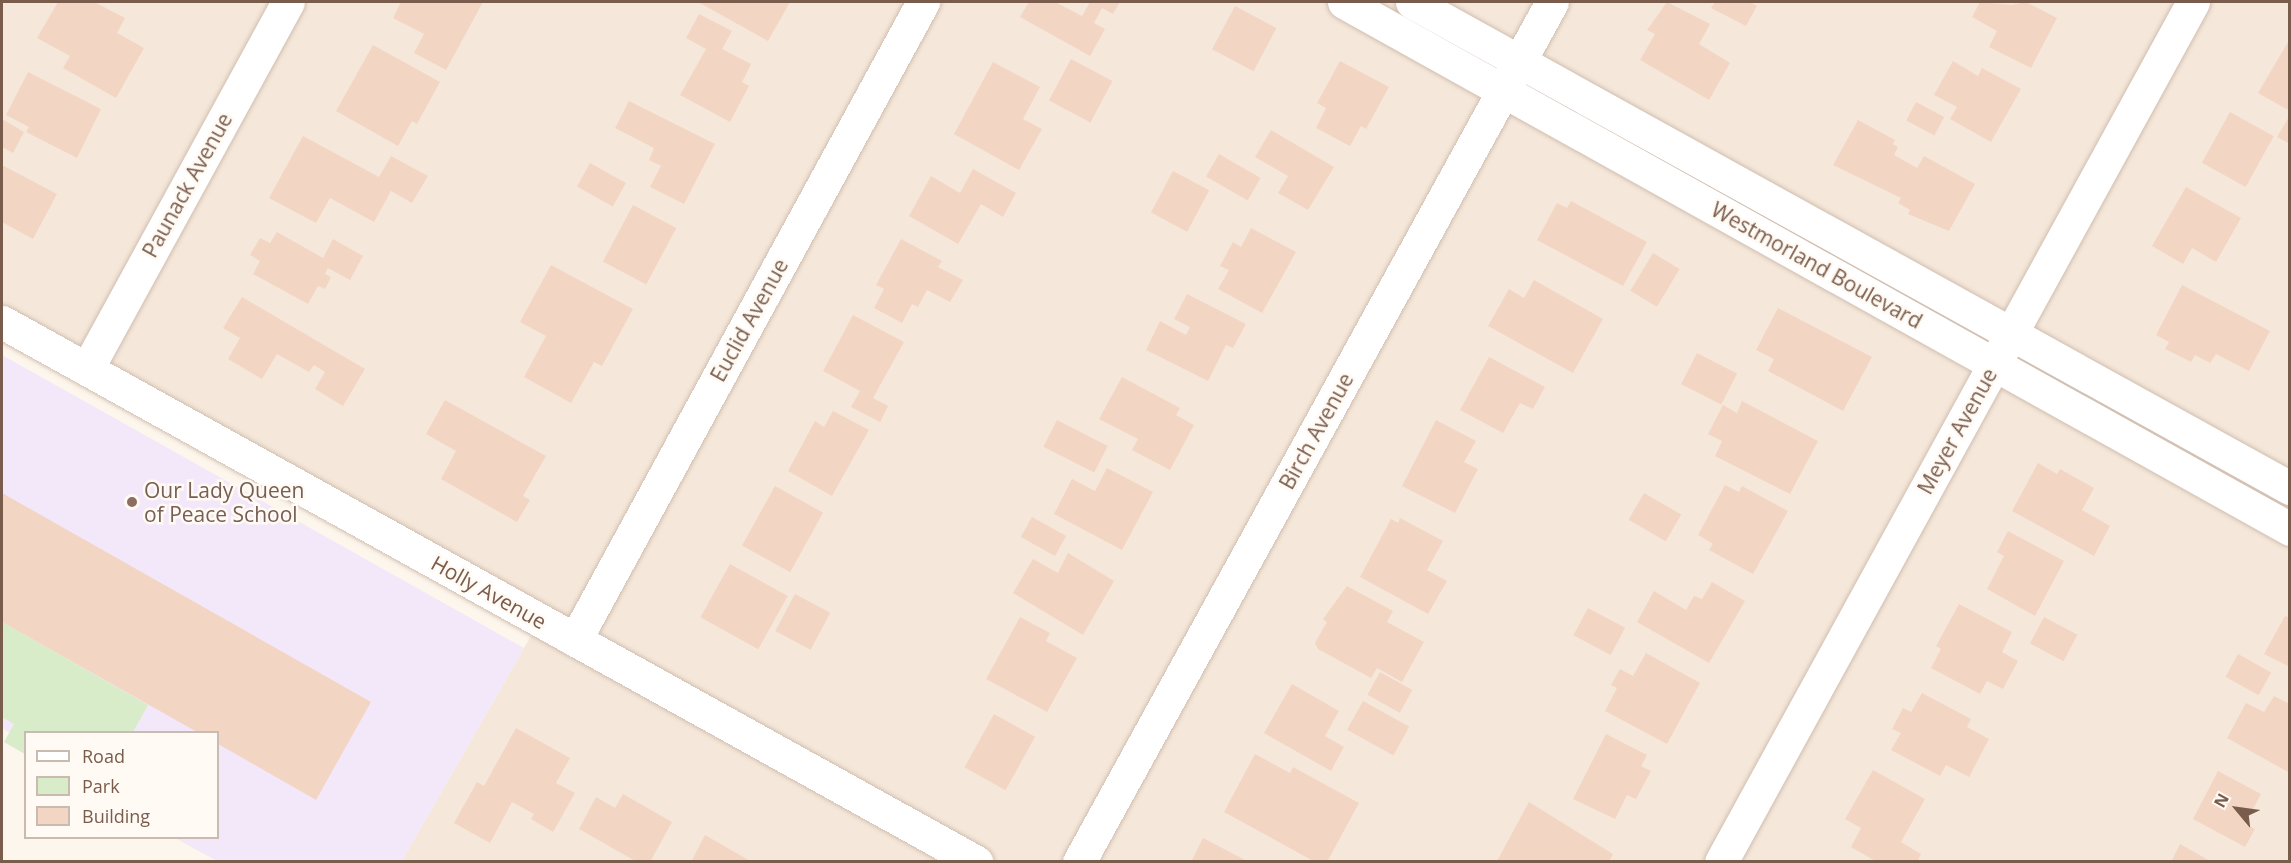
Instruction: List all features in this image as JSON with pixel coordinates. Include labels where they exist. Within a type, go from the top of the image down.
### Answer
[{"type":"street","name":"Paunack Avenue","points":[[87,369],[288,2]]},
{"type":"street","name":"Euclid Avenue","points":[[575,640],[923,2]]},
{"type":"street","name":"Westmorland Boulevard","points":[[1344,2],[2289,529]]},
{"type":"street","name":"Westmorland Boulevard","points":[[1413,2],[2289,488]]},
{"type":"street","name":"Birch Avenue","points":[[1079,861],[1552,2]]},
{"type":"street","name":"Meyer Avenue","points":[[1721,861],[2193,2]]},
{"type":"street","name":"Holly Avenue","points":[[2,322],[976,861]]},
{"type":"shaded area","points":[[2,2],[2289,2],[2289,861],[402,861],[540,620],[2,322]]},
{"type":"shaded area","name":"Our Lady Queen of Peace School","points":[[2,355],[524,648],[402,861],[217,861],[177,839],[219,839],[219,731],[24,731],[24,753],[4,742],[10,733],[2,728]]},
{"type":"green space","points":[[2,622],[148,705],[134,731],[24,731],[24,753],[4,742],[14,724],[2,717]]},
{"type":"building","points":[[58,2],[94,2],[125,18],[117,33],[144,48],[116,98],[63,68],[70,56],[37,38]]},
{"type":"building","points":[[401,2],[483,2],[446,70],[414,53],[424,34],[393,18]]},
{"type":"building","points":[[698,2],[790,2],[768,41]]},
{"type":"building","points":[[1029,2],[1055,2],[1082,16],[1090,2],[1120,2],[1113,14],[1102,8],[1094,23],[1105,29],[1090,56],[1020,17]]},
{"type":"building","points":[[1667,2],[1710,24],[1699,44],[1730,63],[1709,100],[1640,60],[1655,34],[1647,30]]},
{"type":"building","points":[[1715,2],[1750,2],[1757,6],[1746,26],[1711,8]]},
{"type":"building","points":[[1980,2],[2012,5],[2026,2],[2057,18],[2031,68],[1989,47],[1997,31],[1972,17]]},
{"type":"building","points":[[1235,6],[1276,28],[1253,71],[1212,49]]},
{"type":"building","points":[[699,14],[732,31],[722,49],[751,64],[742,82],[749,86],[730,122],[680,95],[706,49],[686,38]]},
{"type":"building","points":[[2288,42],[2290,43],[2290,111],[2258,93]]},
{"type":"building","points":[[373,45],[440,82],[417,124],[412,121],[398,146],[336,111]]},
{"type":"building","points":[[1071,59],[1112,81],[1090,123],[1049,100]]},
{"type":"building","points":[[1340,61],[1389,87],[1366,129],[1361,126],[1350,146],[1316,128],[1326,108],[1317,103]]},
{"type":"building","points":[[1953,61],[1978,76],[1982,68],[2021,89],[1991,142],[1950,119],[1957,107],[1934,95]]},
{"type":"building","points":[[993,62],[1040,87],[1023,119],[1042,129],[1019,170],[954,134]]},
{"type":"building","points":[[28,72],[101,109],[77,158],[26,132],[29,127],[6,115]]},
{"type":"building","points":[[629,101],[715,144],[684,204],[650,187],[661,166],[649,160],[654,148],[615,128]]},
{"type":"building","points":[[1916,102],[1944,117],[1934,136],[1906,121]]},
{"type":"building","points":[[2230,112],[2274,136],[2246,187],[2202,163]]},
{"type":"building","points":[[2290,115],[2290,144],[2277,137]]},
{"type":"building","points":[[2,119],[24,132],[13,153],[2,147]]},
{"type":"building","points":[[1858,120],[1895,140],[1893,144],[1898,147],[1894,155],[1917,168],[1924,156],[1975,184],[1949,231],[1908,214],[1910,210],[1898,203],[1901,198],[1833,165]]},
{"type":"building","points":[[1271,130],[1334,167],[1308,210],[1278,193],[1288,176],[1255,157]]},
{"type":"building","points":[[303,136],[379,177],[391,156],[428,176],[412,203],[391,191],[374,222],[330,198],[316,223],[269,198]]},
{"type":"building","points":[[1219,154],[1261,178],[1248,201],[1206,177]]},
{"type":"building","points":[[590,163],[626,183],[613,206],[577,187]]},
{"type":"building","points":[[2,165],[57,194],[33,239],[2,222]]},
{"type":"building","points":[[973,169],[1016,193],[1003,217],[981,204],[958,244],[909,216],[931,176],[960,193]]},
{"type":"building","points":[[1173,171],[1209,190],[1187,232],[1151,212]]},
{"type":"building","points":[[2186,187],[2241,218],[2216,262],[2192,248],[2183,264],[2152,246]]},
{"type":"building","points":[[1571,201],[1647,242],[1623,286],[1537,240],[1557,203],[1567,208]]},
{"type":"building","points":[[633,205],[676,228],[646,285],[603,262]]},
{"type":"building","points":[[1251,228],[1296,252],[1262,313],[1218,289],[1229,270],[1220,266],[1233,242],[1241,247]]},
{"type":"building","points":[[277,232],[323,258],[333,239],[363,256],[350,280],[328,268],[325,274],[331,277],[325,289],[318,286],[308,304],[253,274],[260,261],[250,255],[260,238],[270,243]]},
{"type":"building","points":[[901,239],[942,261],[938,267],[963,280],[950,302],[927,290],[918,307],[912,304],[902,323],[874,308],[884,289],[876,285]]},
{"type":"building","points":[[1653,253],[1680,269],[1657,307],[1630,291]]},
{"type":"building","points":[[551,265],[633,309],[602,366],[594,362],[571,403],[524,377],[546,336],[520,322]]},
{"type":"building","points":[[1534,280],[1603,319],[1573,373],[1488,326],[1509,289],[1524,298]]},
{"type":"building","points":[[2182,285],[2270,331],[2249,371],[2216,354],[2210,363],[2195,355],[2191,362],[2165,349],[2169,342],[2156,335]]},
{"type":"building","points":[[1187,294],[1246,324],[1233,348],[1226,345],[1208,381],[1146,350],[1160,321],[1186,335],[1190,327],[1174,319]]},
{"type":"building","points":[[242,297],[365,369],[343,406],[315,389],[325,372],[314,365],[309,372],[277,354],[262,379],[228,359],[240,338],[223,328]]},
{"type":"building","points":[[1778,308],[1872,357],[1843,411],[1768,371],[1774,359],[1756,350]]},
{"type":"building","points":[[853,315],[904,342],[873,398],[888,406],[880,422],[851,407],[860,391],[823,371]]},
{"type":"building","points":[[1697,353],[1737,373],[1721,405],[1681,384]]},
{"type":"building","points":[[1489,357],[1545,387],[1533,409],[1520,403],[1503,433],[1460,410]]},
{"type":"building","points":[[1122,377],[1180,408],[1176,415],[1194,425],[1170,470],[1132,450],[1138,439],[1099,419]]},
{"type":"building","points":[[445,400],[546,456],[523,496],[530,500],[517,522],[441,479],[456,451],[426,434]]},
{"type":"building","points":[[1742,401],[1818,441],[1790,494],[1715,456],[1722,441],[1708,434],[1723,405],[1737,413]]},
{"type":"building","points":[[833,411],[869,430],[832,496],[788,471],[815,421],[824,427]]},
{"type":"building","points":[[1057,420],[1108,446],[1094,473],[1043,447]]},
{"type":"building","points":[[1436,420],[1476,441],[1464,462],[1478,469],[1455,513],[1402,486]]},
{"type":"building","points":[[2038,463],[2057,474],[2060,469],[2094,488],[2082,510],[2110,526],[2094,556],[2012,511]]},
{"type":"building","points":[[1107,468],[1153,492],[1122,550],[1054,514],[1072,479],[1095,491]]},
{"type":"building","points":[[1725,485],[1739,492],[1742,486],[1788,511],[1753,574],[1709,550],[1713,544],[1698,535]]},
{"type":"building","points":[[775,486],[823,513],[790,572],[742,545]]},
{"type":"building","points":[[2,493],[371,702],[316,800],[219,745],[219,731],[195,731],[2,622]]},
{"type":"building","points":[[1644,493],[1681,514],[1666,541],[1628,520]]},
{"type":"building","points":[[1032,517],[1066,536],[1055,556],[1021,537]]},
{"type":"building","points":[[1400,518],[1443,541],[1427,570],[1447,581],[1428,614],[1360,577],[1391,519],[1398,523]]},
{"type":"building","points":[[2008,531],[2064,561],[2035,616],[1987,589],[2004,556],[1997,552]]},
{"type":"building","points":[[1068,553],[1114,581],[1083,635],[1013,593],[1033,559],[1058,573]]},
{"type":"building","points":[[730,564],[788,596],[758,649],[700,617]]},
{"type":"building","points":[[1712,582],[1745,601],[1709,663],[1637,622],[1654,591],[1686,610],[1694,596],[1702,599]]},
{"type":"building","points":[[1347,586],[1393,611],[1387,622],[1424,642],[1402,682],[1377,668],[1371,678],[1318,649],[1315,643],[1327,622],[1323,619]]},
{"type":"building","points":[[795,594],[830,613],[811,650],[775,631]]},
{"type":"building","points":[[1959,604],[2012,632],[2002,652],[2018,661],[2003,689],[1987,681],[1980,694],[1931,668],[1941,649],[1936,646]]},
{"type":"building","points":[[1588,608],[1625,628],[1611,655],[1573,635]]},
{"type":"building","points":[[2285,616],[2290,618],[2290,667],[2264,654]]},
{"type":"building","points":[[1020,617],[1050,633],[1046,641],[1077,658],[1047,712],[986,679]]},
{"type":"building","points":[[2044,617],[2078,635],[2063,661],[2030,643]]},
{"type":"building","points":[[1646,653],[1700,683],[1667,744],[1605,711],[1617,688],[1611,685],[1620,669],[1633,676]]},
{"type":"building","points":[[2238,654],[2271,672],[2259,695],[2225,677]]},
{"type":"building","points":[[1380,672],[1412,690],[1400,713],[1367,695]]},
{"type":"building","points":[[1292,684],[1339,711],[1325,736],[1344,747],[1331,771],[1264,733]]},
{"type":"building","points":[[1922,693],[1971,719],[1967,727],[1989,739],[1969,777],[1946,765],[1940,776],[1891,750],[1901,733],[1892,729],[1903,708],[1911,712]]},
{"type":"building","points":[[2274,696],[2290,704],[2288,772],[2227,738],[2246,703],[2264,712]]},
{"type":"building","points":[[1363,701],[1409,727],[1393,756],[1347,730]]},
{"type":"building","points":[[994,714],[1035,737],[1006,790],[964,767]]},
{"type":"building","points":[[516,728],[570,758],[556,783],[575,793],[553,832],[531,819],[534,814],[512,802],[490,843],[454,823],[477,782],[484,786]]},
{"type":"building","points":[[1606,734],[1647,755],[1641,766],[1651,771],[1636,799],[1627,795],[1615,819],[1573,799]]},
{"type":"building","points":[[1255,754],[1290,773],[1293,767],[1359,803],[1327,862],[1315,862],[1224,812]]},
{"type":"building","points":[[1873,770],[1925,799],[1901,842],[1921,854],[1917,862],[1877,862],[1851,847],[1861,828],[1845,819]]},
{"type":"building","points":[[2218,771],[2261,794],[2245,824],[2255,829],[2245,847],[2193,819]]},
{"type":"building","points":[[623,794],[672,822],[650,862],[637,862],[579,829],[596,797],[615,808]]},
{"type":"building","points":[[1529,802],[1613,854],[1609,862],[1497,861]]},
{"type":"building","points":[[705,835],[752,862],[691,862]]},
{"type":"building","points":[[1203,838],[1249,862],[1191,862]]},
{"type":"building","points":[[2180,844],[2212,862],[2171,862]]},
{"type":"place","name":"Our Lady Queen of Peace School","points":[[132,502]]}]
